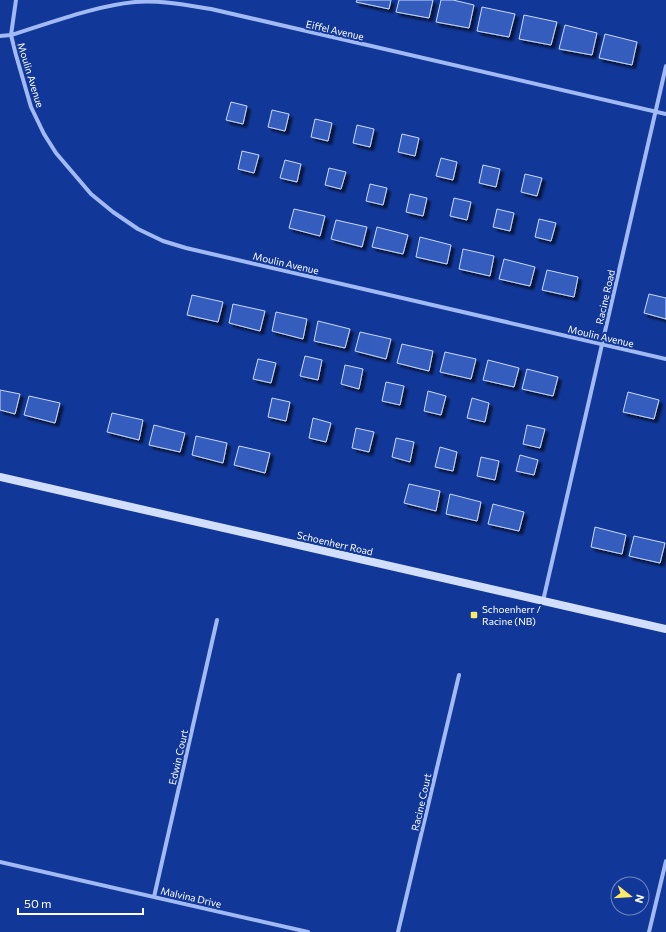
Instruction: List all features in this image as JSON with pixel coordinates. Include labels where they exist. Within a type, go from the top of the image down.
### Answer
[{"type":"main road","name":"Schoenherr Road","points":[[0,477],[666,629]]},
{"type":"street","points":[[11,35],[16,0]]},
{"type":"street","name":"Eiffel Avenue","points":[[0,36],[11,35],[109,6],[136,2],[165,2],[211,9],[666,114]]},
{"type":"street","name":"Moulin Avenue","points":[[11,35],[31,107],[44,134],[56,153],[91,194],[113,212],[138,229],[186,248],[666,359]]},
{"type":"street","name":"Racine Road","points":[[543,601],[666,66]]},
{"type":"street","name":"Edwin Court","points":[[154,897],[217,620]]},
{"type":"street","name":"Racine Court","points":[[398,932],[459,675]]},
{"type":"street","points":[[649,932],[666,861]]},
{"type":"street","name":"Malvina Drive","points":[[0,862],[308,932]]},
{"type":"building","points":[[357,0],[391,0],[389,9],[356,2]]},
{"type":"building","points":[[399,0],[433,0],[429,18],[396,12]]},
{"type":"building","points":[[441,0],[453,0],[474,5],[469,28],[436,22]]},
{"type":"building","points":[[482,7],[515,14],[509,37],[477,31]]},
{"type":"building","points":[[524,15],[557,22],[551,45],[519,39]]},
{"type":"building","points":[[565,25],[597,33],[592,55],[559,49]]},
{"type":"building","points":[[605,34],[637,42],[632,65],[599,58]]},
{"type":"building","points":[[231,102],[247,106],[243,124],[226,120]]},
{"type":"building","points":[[272,110],[289,114],[285,131],[268,127]]},
{"type":"building","points":[[315,119],[332,123],[328,141],[311,137]]},
{"type":"building","points":[[357,125],[374,129],[370,147],[353,143]]},
{"type":"building","points":[[402,134],[419,138],[415,156],[398,152]]},
{"type":"building","points":[[242,151],[259,155],[254,173],[238,169]]},
{"type":"building","points":[[441,158],[457,162],[453,180],[436,176]]},
{"type":"building","points":[[285,160],[301,164],[297,182],[280,178]]},
{"type":"building","points":[[483,165],[500,169],[496,187],[479,183]]},
{"type":"building","points":[[329,168],[346,172],[341,189],[325,185]]},
{"type":"building","points":[[525,174],[542,178],[537,196],[521,192]]},
{"type":"building","points":[[370,184],[387,188],[383,205],[366,201]]},
{"type":"building","points":[[410,194],[427,198],[423,216],[406,212]]},
{"type":"building","points":[[454,198],[471,202],[467,220],[450,216]]},
{"type":"building","points":[[294,209],[325,216],[320,236],[289,228]]},
{"type":"building","points":[[497,209],[514,213],[510,231],[493,227]]},
{"type":"building","points":[[539,219],[556,223],[551,241],[535,237]]},
{"type":"building","points":[[336,220],[367,227],[362,247],[331,239]]},
{"type":"building","points":[[377,227],[408,235],[403,254],[372,247]]},
{"type":"building","points":[[420,237],[451,245],[447,264],[416,257]]},
{"type":"building","points":[[463,249],[494,256],[490,276],[459,269]]},
{"type":"building","points":[[504,259],[535,267],[530,286],[499,279]]},
{"type":"building","points":[[547,270],[578,277],[574,297],[542,290]]},
{"type":"building","points":[[649,294],[666,298],[666,319],[644,313]]},
{"type":"building","points":[[192,295],[223,302],[218,322],[187,315]]},
{"type":"building","points":[[233,304],[265,311],[260,331],[229,323]]},
{"type":"building","points":[[276,312],[307,319],[303,339],[272,331]]},
{"type":"building","points":[[318,321],[350,329],[345,348],[314,341]]},
{"type":"building","points":[[360,332],[391,339],[386,359],[355,351]]},
{"type":"building","points":[[402,344],[433,351],[429,371],[397,363]]},
{"type":"building","points":[[445,352],[476,359],[471,379],[440,372]]},
{"type":"building","points":[[305,356],[322,360],[318,380],[300,376]]},
{"type":"building","points":[[258,359],[276,363],[271,383],[253,379]]},
{"type":"building","points":[[488,360],[519,368],[514,387],[483,380]]},
{"type":"building","points":[[345,365],[363,369],[359,389],[341,384]]},
{"type":"building","points":[[527,369],[558,377],[553,396],[522,389]]},
{"type":"building","points":[[386,382],[404,386],[400,405],[382,401]]},
{"type":"building","points":[[0,390],[20,394],[15,414],[0,410]]},
{"type":"building","points":[[428,391],[446,396],[441,415],[424,411]]},
{"type":"building","points":[[628,392],[659,400],[654,419],[623,412]]},
{"type":"building","points":[[29,396],[60,403],[55,423],[24,415]]},
{"type":"building","points":[[272,398],[290,402],[286,421],[268,417]]},
{"type":"building","points":[[472,398],[489,403],[485,422],[467,418]]},
{"type":"building","points":[[112,413],[143,420],[139,440],[107,432]]},
{"type":"building","points":[[313,418],[331,423],[326,442],[309,438]]},
{"type":"building","points":[[154,425],[185,433],[180,452],[149,445]]},
{"type":"building","points":[[527,425],[545,429],[540,448],[523,444]]},
{"type":"building","points":[[356,428],[374,432],[369,452],[352,448]]},
{"type":"building","points":[[196,436],[227,443],[223,463],[192,455]]},
{"type":"building","points":[[396,438],[414,442],[410,462],[392,457]]},
{"type":"building","points":[[239,446],[270,453],[265,473],[234,465]]},
{"type":"building","points":[[440,447],[457,452],[453,471],[435,467]]},
{"type":"building","points":[[520,455],[538,460],[534,475],[516,471]]},
{"type":"building","points":[[481,457],[499,461],[495,480],[477,476]]},
{"type":"building","points":[[409,484],[440,491],[436,511],[404,503]]},
{"type":"building","points":[[450,494],[481,502],[477,521],[446,514]]},
{"type":"building","points":[[493,504],[524,512],[519,531],[488,524]]},
{"type":"building","points":[[595,527],[626,535],[622,554],[591,547]]},
{"type":"building","points":[[634,536],[665,543],[660,563],[629,556]]},
{"type":"place","name":"Schoenherr / Racine (NB)","points":[[474,615]]}]
